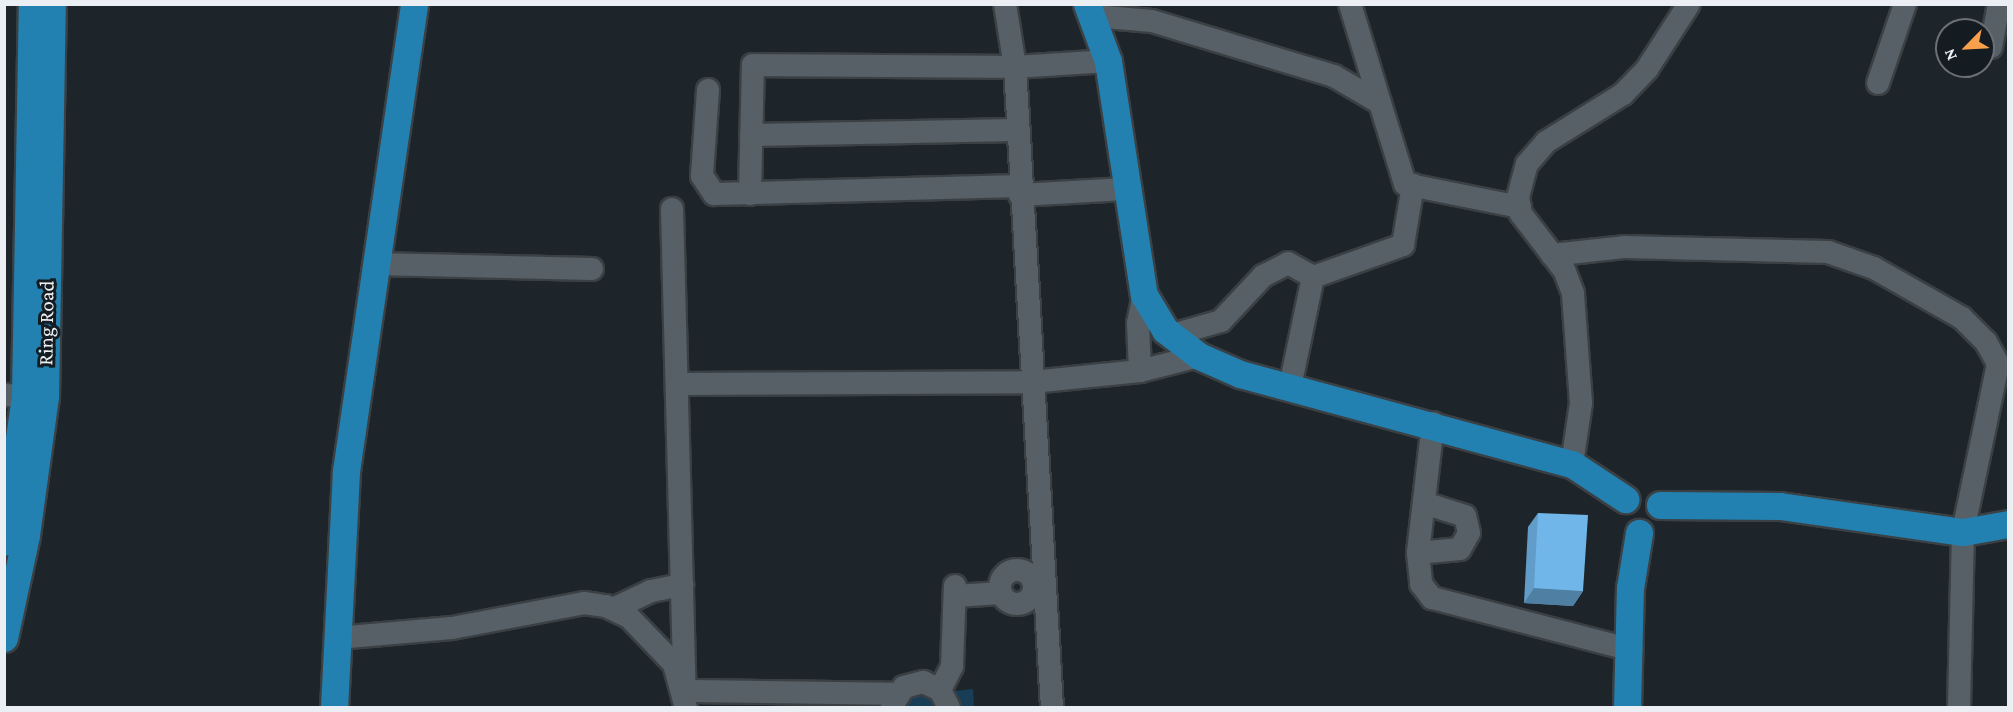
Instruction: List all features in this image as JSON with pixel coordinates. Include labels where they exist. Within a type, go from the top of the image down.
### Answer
[{"type":"main road","name":"Ring Road","points":[[4,542],[15,395],[32,4]]},
{"type":"main road","name":"Ring Road","points":[[4,639],[26,535],[45,397],[52,4]]},
{"type":"main road","points":[[334,708],[346,471],[414,4]]},
{"type":"main road","points":[[1091,10],[1108,61],[1125,189],[1144,295],[1172,335],[1199,356],[1290,387],[1433,423],[1572,464],[1625,498],[1647,492],[1660,505],[1780,506],[1963,532],[2008,524]]},
{"type":"main road","points":[[1625,498],[1622,520],[1639,533]]},
{"type":"main road","points":[[1639,533],[1656,527],[1660,505]]},
{"type":"main road","points":[[1627,708],[1631,650],[1630,588],[1639,533]]},
{"type":"street","points":[[1005,4],[1015,67],[1020,191],[1052,708]]},
{"type":"street","points":[[1350,4],[1406,184],[1520,207]]},
{"type":"street","points":[[1572,464],[1581,403],[1581,344],[1573,293],[1552,255],[1520,207],[1527,164],[1555,135],[1623,94],[1647,69],[1689,4]]},
{"type":"street","points":[[1878,83],[1905,4]]},
{"type":"street","points":[[1995,26],[1999,4]]},
{"type":"street","points":[[1091,10],[1154,13],[1334,76],[1380,103]]},
{"type":"street","points":[[750,194],[753,65],[1015,67],[1108,61]]},
{"type":"street","points":[[708,90],[703,185],[714,194],[1125,189]]},
{"type":"street","points":[[751,135],[1018,130]]},
{"type":"street","points":[[1172,335],[1221,321],[1263,276],[1288,263],[1313,277],[1403,244],[1413,185]]},
{"type":"street","points":[[672,209],[686,699]]},
{"type":"street","points":[[1552,255],[1624,247],[1828,252],[1874,268],[1962,318],[1998,364],[1963,532],[1959,708]]},
{"type":"street","points":[[376,264],[592,269]]},
{"type":"street","points":[[1290,387],[1313,277]]},
{"type":"street","points":[[1140,371],[1138,323],[1144,295]]},
{"type":"street","points":[[677,384],[1032,382],[1140,371],[1199,356]]},
{"type":"street","points":[[1433,423],[1418,553],[1421,584],[1432,598],[1631,650]]},
{"type":"street","points":[[1418,553],[1460,549],[1469,532],[1465,516],[1424,503]]},
{"type":"street","points":[[1001,593],[1008,572],[1025,572],[1044,555]]},
{"type":"street","points":[[1025,572],[1034,585],[1025,603]]},
{"type":"street","points":[[613,609],[651,591],[682,585]]},
{"type":"street","points":[[686,699],[894,701],[913,683],[944,699],[952,666],[955,591],[1001,593],[1008,602],[1025,603],[1048,631]]},
{"type":"street","points":[[337,638],[452,628],[584,603],[613,609],[651,638],[674,664],[686,699]]},
{"type":"shaded area","points":[[973,689],[974,707],[806,707]]},
{"type":"building","points":[[1538,513],[1588,515],[1583,591],[1534,588]]}]
